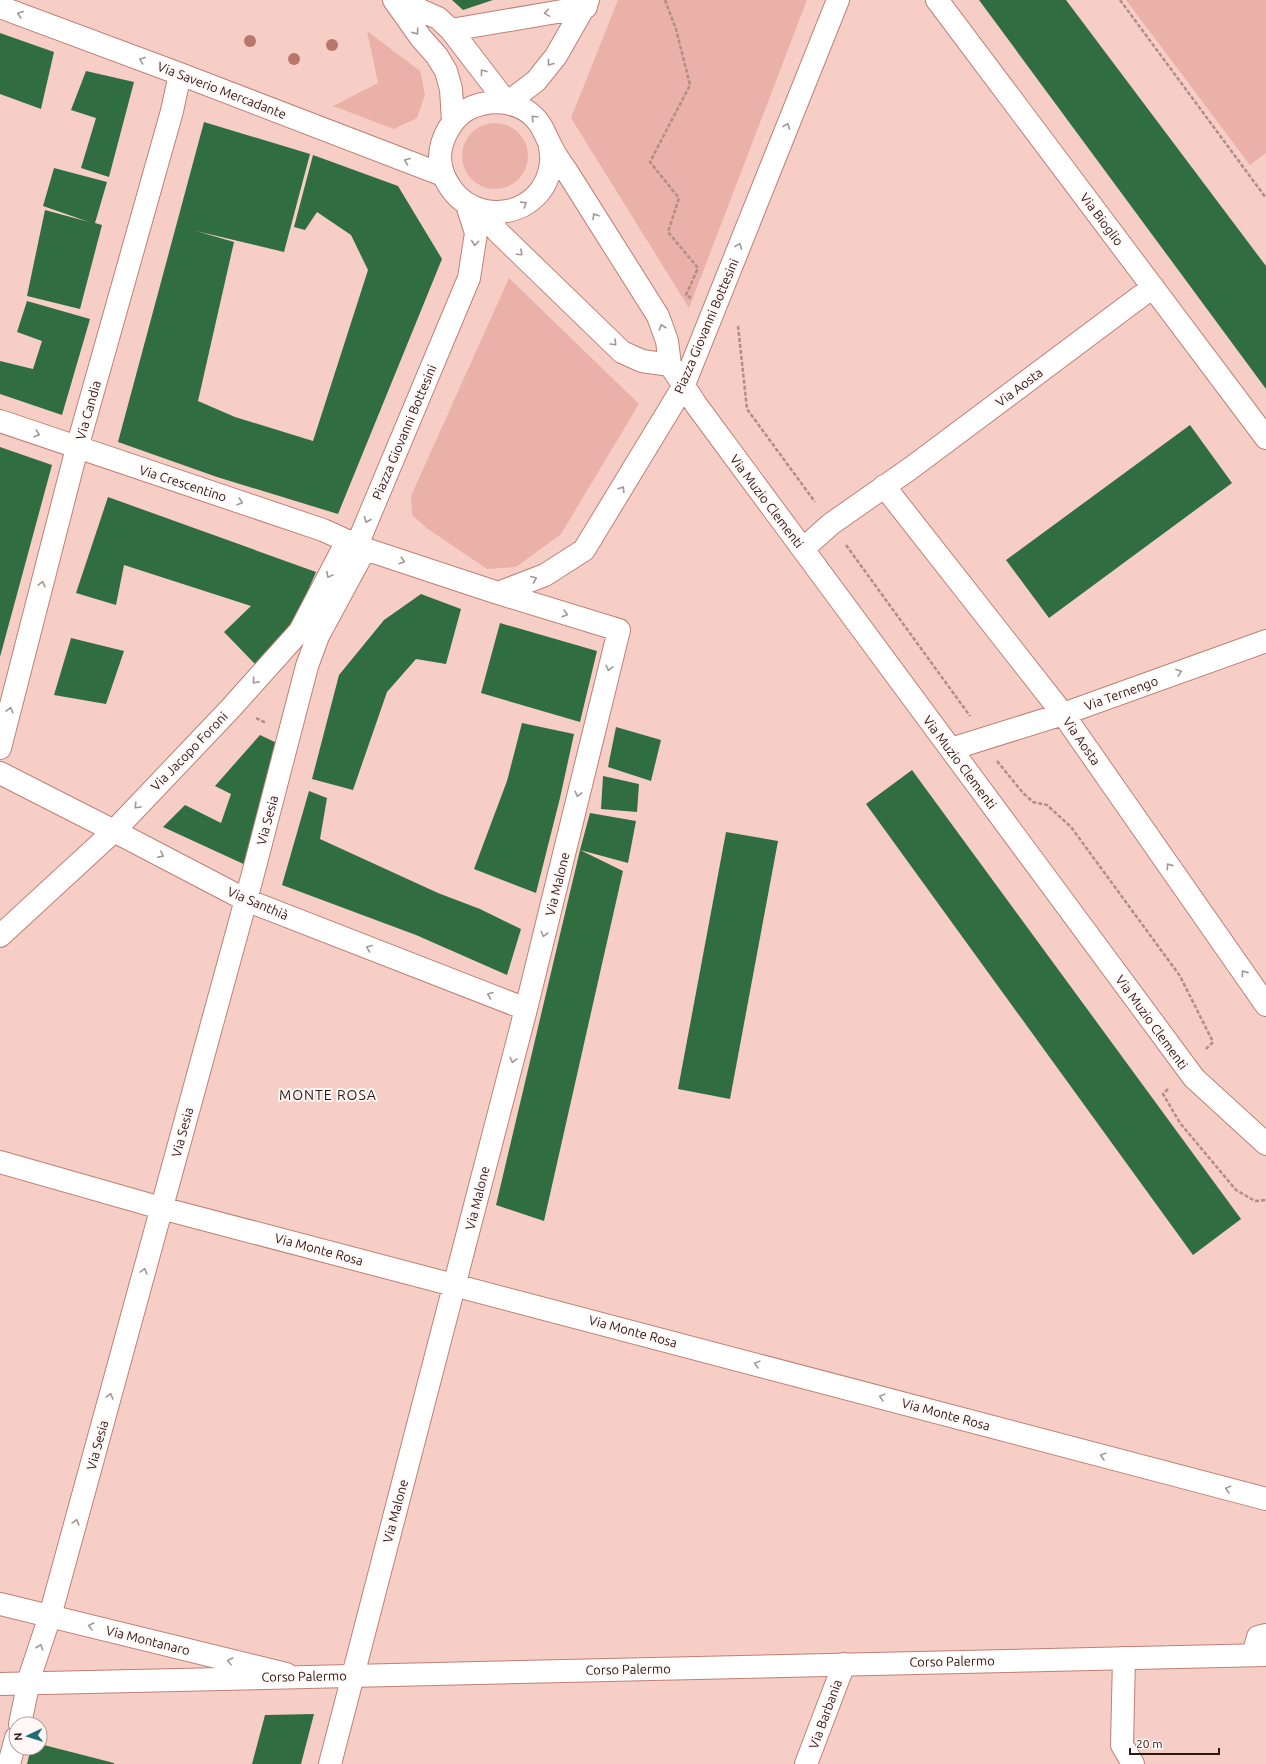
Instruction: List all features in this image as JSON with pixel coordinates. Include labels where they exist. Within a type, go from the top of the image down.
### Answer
[{"type":"street","points":[[395,0],[438,18],[451,30],[507,103],[536,81],[556,56],[587,3]]},
{"type":"street","points":[[395,0],[421,38],[437,56],[446,71],[451,89],[453,121]]},
{"type":"street","name":"Piazza Giovanni Bottesini","points":[[498,593],[545,575],[584,550],[683,387],[838,0]]},
{"type":"street","name":"Via Bioglio","points":[[937,0],[1266,438]]},
{"type":"street","points":[[451,30],[587,3]]},
{"type":"street","name":"Via Saverio Mercadante","points":[[0,7],[443,175]]},
{"type":"street","name":"Via Candia","points":[[0,748],[77,448],[172,111],[180,74]]},
{"type":"street","name":"Piazza Giovanni Bottesini","points":[[487,212],[498,231],[622,352],[642,362],[670,365],[667,341],[658,316],[550,145],[544,130],[535,118],[522,108],[507,103],[492,102],[477,104],[464,111],[453,121],[444,138],[440,157],[443,175],[452,192],[466,205],[487,212],[504,212],[522,207],[536,196],[546,181],[551,163],[550,145]]},
{"type":"street","name":"Piazza Giovanni Bottesini","points":[[356,545],[469,278],[474,254],[476,232],[466,205]]},
{"type":"street","name":"Via Aosta","points":[[802,548],[831,524],[1152,287]]},
{"type":"street","name":"Via Muzio Clementi","points":[[670,365],[683,387],[1187,1069],[1194,1078],[1266,1144]]},
{"type":"street","name":"Via Crescentino","points":[[0,421],[323,530],[356,545]]},
{"type":"street","name":"Via Aosta","points":[[884,486],[1063,714],[1266,1005]]},
{"type":"street","points":[[356,545],[498,593]]},
{"type":"street","name":"Via Jacopo Foroni","points":[[0,936],[114,831],[230,708],[300,630],[356,545]]},
{"type":"street","name":"Via Sesia","points":[[22,1716],[28,1684],[50,1616],[246,900],[307,666],[356,545]]},
{"type":"street","name":"Via Malone","points":[[330,1764],[526,1009],[619,630],[498,593]]},
{"type":"street","name":"Via Ternengo","points":[[951,749],[1063,714],[1266,641]]},
{"type":"street","name":"Via Santhià","points":[[0,773],[246,900],[526,1009]]},
{"type":"street","name":"Via Monte Rosa","points":[[0,1162],[161,1208],[455,1284],[1266,1499]]},
{"type":"street","name":"Via Montanaro","points":[[0,1604],[295,1676]]},
{"type":"street","name":"Corso Palermo","points":[[1,1685],[295,1676],[1259,1655],[1258,1637],[1266,1635]]},
{"type":"street","points":[[1124,1658],[1122,1745],[1133,1764]]},
{"type":"street","name":"Via Barbania","points":[[806,1764],[844,1664]]},
{"type":"path","points":[[665,0],[676,29],[690,85],[650,162],[679,198],[668,232],[698,268],[686,295],[736,315],[747,409],[968,713],[999,764],[1023,793],[1033,802],[1047,805],[1071,827],[1180,976],[1213,1042],[1163,1094],[1177,1118],[1236,1190],[1255,1201],[1266,1200]]},
{"type":"path","points":[[1120,0],[1266,198]]},
{"type":"path","points":[[230,708],[261,720],[289,735]]},
{"type":"shaded area","points":[[618,0],[807,0],[689,308],[571,118]]},
{"type":"shaded area","points":[[1126,0],[1266,0],[1266,153],[1250,165]]},
{"type":"shaded area","points":[[367,31],[420,71],[425,95],[417,118],[394,129],[333,106],[378,83]]},
{"type":"shaded area","points":[[489,123],[501,123],[508,125],[519,132],[526,143],[528,156],[526,169],[519,180],[508,187],[501,189],[489,189],[482,187],[471,180],[464,169],[462,162],[462,150],[464,143],[471,132],[482,125]]},
{"type":"shaded area","points":[[509,278],[639,404],[561,534],[516,567],[487,569],[428,529],[412,515],[411,496]]},
{"type":"building","points":[[452,0],[493,0],[463,10]]},
{"type":"building","points":[[979,0],[1066,0],[1266,266],[1266,389]]},
{"type":"building","points":[[0,33],[54,52],[41,109],[0,94]]},
{"type":"building","points":[[86,71],[134,82],[109,177],[81,168],[96,118],[71,110]]},
{"type":"building","points":[[204,122],[310,154],[284,252],[196,231],[234,242],[198,401],[235,417],[313,441],[368,270],[351,235],[317,212],[305,230],[294,227],[313,155],[398,186],[442,259],[338,514],[217,477],[118,442]]},
{"type":"building","points":[[54,168],[107,182],[95,223],[102,225],[80,309],[27,296],[45,210],[89,222],[43,206]]},
{"type":"building","points":[[27,301],[90,319],[62,415],[0,394],[0,361],[33,369],[42,341],[17,332]]},
{"type":"building","points":[[1190,425],[1232,483],[1049,618],[1006,560]]},
{"type":"building","points":[[0,447],[52,465],[0,657]]},
{"type":"building","points":[[108,497],[316,572],[288,637],[255,664],[224,632],[251,606],[124,565],[116,605],[76,593]]},
{"type":"building","points":[[421,594],[461,609],[446,664],[416,659],[387,692],[353,790],[312,779],[339,675],[384,620]]},
{"type":"building","points":[[500,623],[597,651],[580,722],[481,693]]},
{"type":"building","points":[[71,638],[124,651],[106,704],[54,695]]},
{"type":"building","points":[[522,723],[574,734],[560,798],[536,893],[474,869],[507,781]]},
{"type":"building","points":[[616,727],[661,740],[651,781],[608,767]]},
{"type":"building","points":[[260,735],[281,745],[250,867],[163,827],[185,805],[221,823],[231,794],[215,786]]},
{"type":"building","points":[[912,770],[1241,1219],[1193,1255],[866,804]]},
{"type":"building","points":[[603,776],[639,784],[637,812],[601,809]]},
{"type":"building","points":[[309,791],[327,798],[320,839],[438,893],[480,909],[521,929],[507,975],[416,935],[282,885]]},
{"type":"building","points":[[590,813],[636,821],[628,863],[580,850]]},
{"type":"building","points":[[726,832],[778,841],[730,1099],[678,1089]]},
{"type":"building","points":[[580,850],[623,871],[544,1221],[496,1205]]},
{"type":"building","points":[[314,1714],[301,1764],[252,1764],[265,1715]]},
{"type":"building","points":[[48,1746],[114,1763],[114,1764],[27,1764],[29,1756],[48,1756]]},
{"type":"district","name":"MONTE ROSA","points":[[328,1095]]}]
